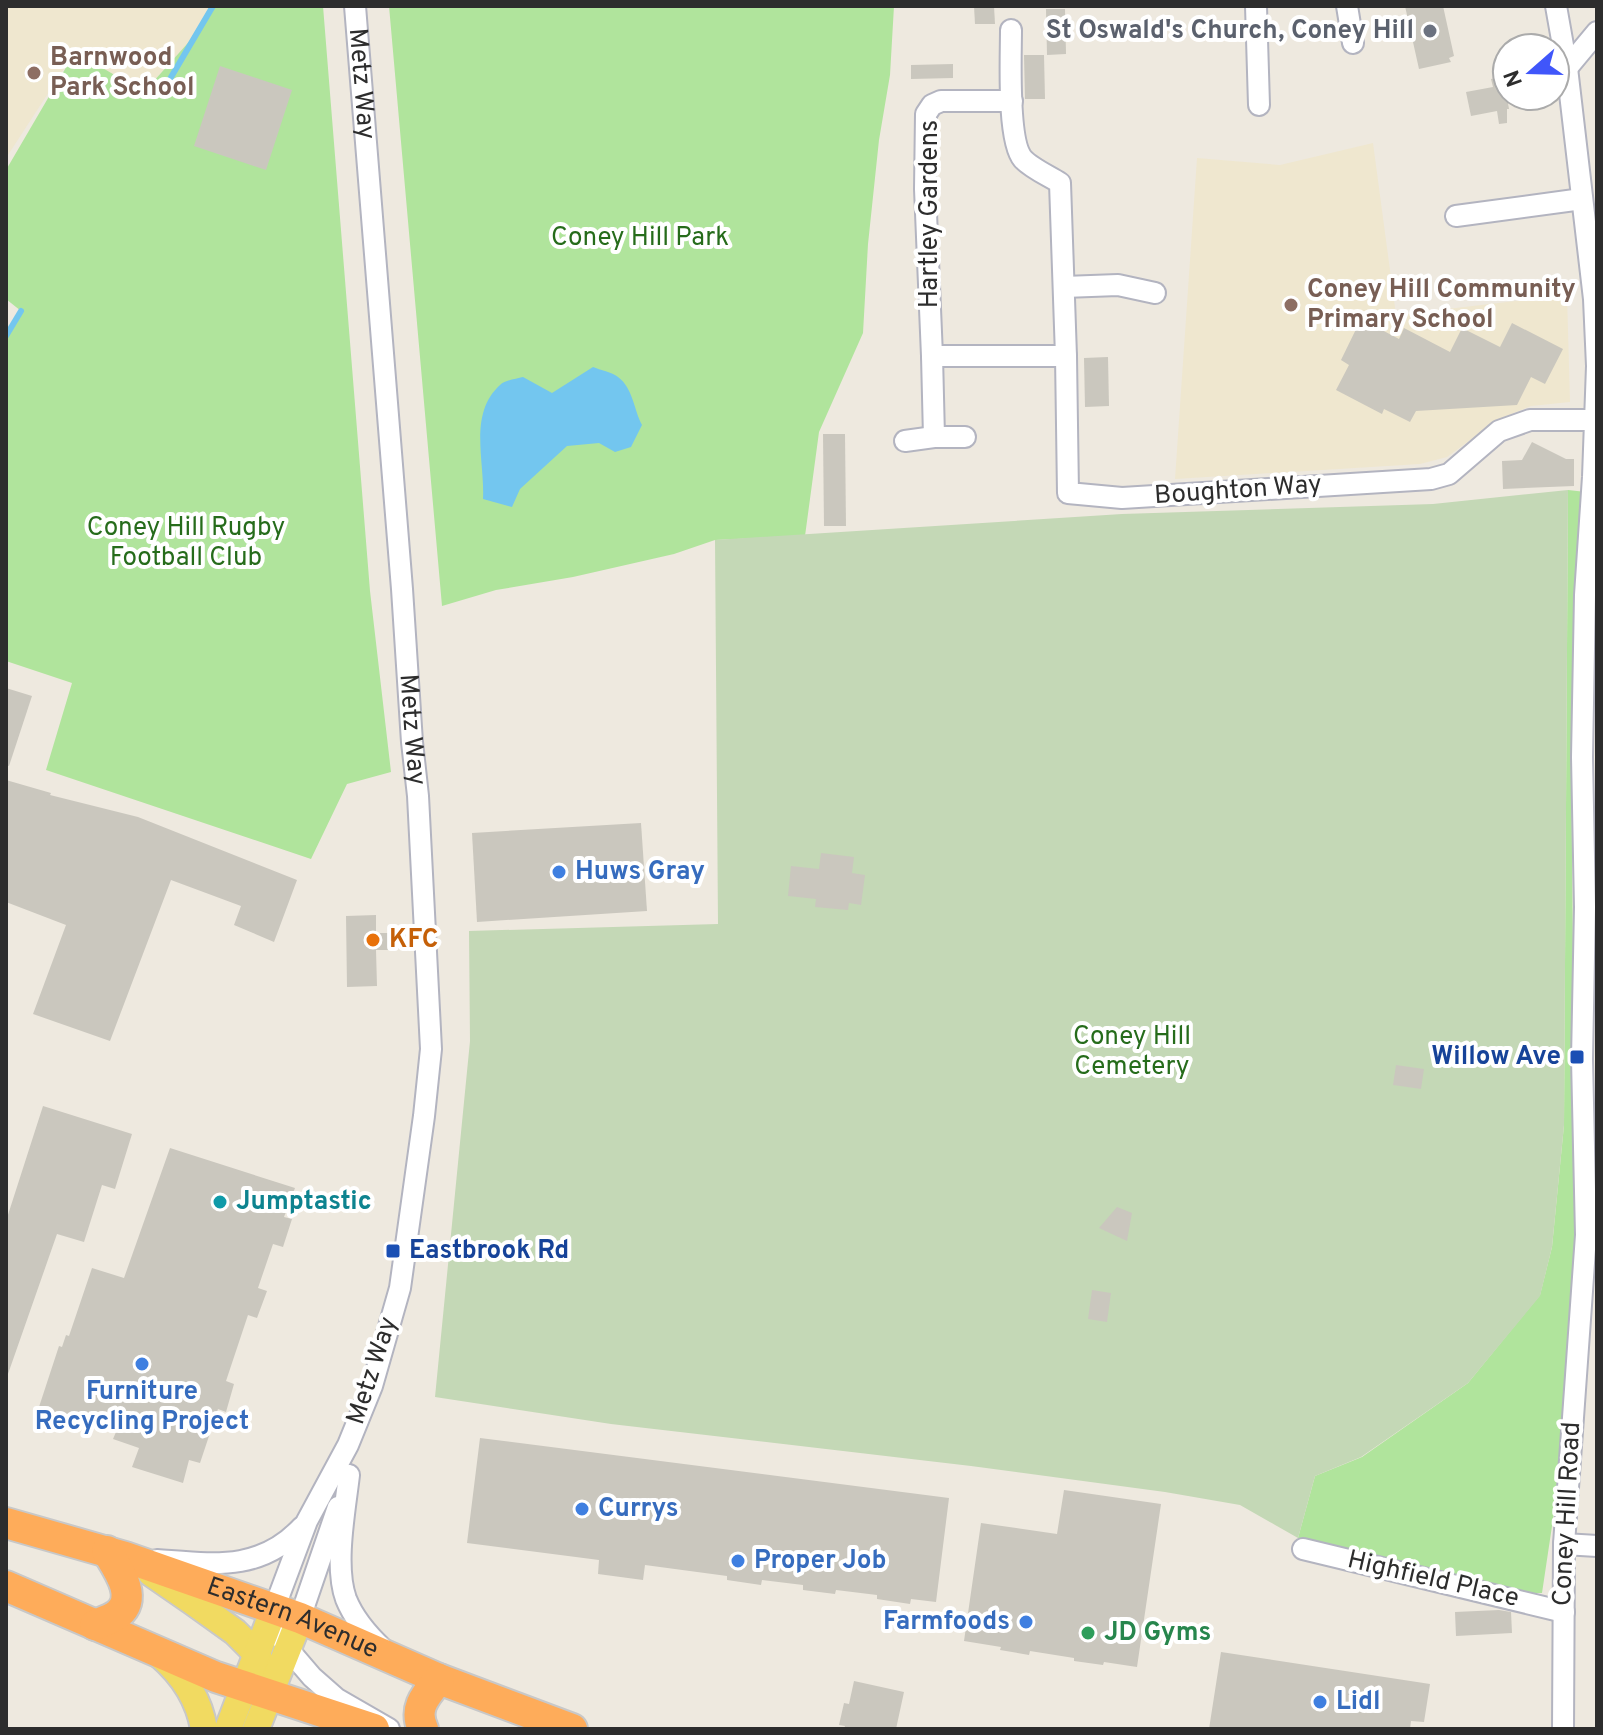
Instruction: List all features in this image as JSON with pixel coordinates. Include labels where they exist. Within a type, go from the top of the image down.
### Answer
[{"type":"highway","name":"Eastern Avenue","points":[[6,1523],[116,1554],[287,1613],[439,1679],[572,1729]]},
{"type":"highway","points":[[95,1625],[119,1613],[125,1606],[127,1593],[116,1554]]},
{"type":"highway","points":[[6,1586],[216,1677],[374,1729]]},
{"type":"highway","points":[[423,1729],[418,1711],[423,1698],[439,1679]]},
{"type":"main road","points":[[116,1554],[235,1632],[256,1653],[263,1667],[257,1690]]},
{"type":"main road","name":"Metz Way","points":[[228,1729],[288,1649],[287,1613]]},
{"type":"main road","name":"Metz Way","points":[[256,1653],[287,1613]]},
{"type":"main road","points":[[157,1652],[191,1691],[204,1729]]},
{"type":"main road","name":"Metz Way","points":[[256,1729],[257,1690]]},
{"type":"street","name":"Metz Way","points":[[287,1613],[307,1521],[348,1445],[372,1386],[400,1288],[431,1049],[418,796],[355,6]]},
{"type":"street","points":[[1256,6],[1259,105]]},
{"type":"street","points":[[1347,6],[1353,43]]},
{"type":"street","name":"Coney Hill Road","points":[[1556,6],[1561,32]]},
{"type":"street","name":"Boughton Way","points":[[1011,30],[1016,144],[1023,159],[1060,183],[1068,493],[1122,498],[1431,479],[1449,474],[1499,431],[1530,420],[1595,420]]},
{"type":"street","points":[[1571,63],[1597,32]]},
{"type":"street","name":"Hartley Gardens","points":[[934,437],[925,189],[926,114],[932,105],[941,101],[1012,101]]},
{"type":"street","name":"Coney Hill Road","points":[[1563,1729],[1564,1544],[1591,1230],[1590,1101],[1582,1059],[1590,756],[1585,595],[1593,540],[1597,366],[1595,300],[1571,103]]},
{"type":"street","points":[[1456,216],[1582,199]]},
{"type":"street","points":[[1064,287],[1118,285],[1155,293]]},
{"type":"street","points":[[932,356],[1066,356]]},
{"type":"street","points":[[905,441],[965,437]]},
{"type":"street","name":"Metz Way","points":[[287,1613],[349,1475],[348,1445]]},
{"type":"street","points":[[349,1475],[340,1562],[345,1596],[366,1633],[397,1661]]},
{"type":"street","points":[[116,1554],[173,1561],[240,1561],[274,1551],[307,1521]]},
{"type":"street","points":[[1564,1544],[1597,1546]]},
{"type":"street","name":"Highfield Place","points":[[1303,1549],[1564,1612]]},
{"type":"street","points":[[288,1649],[312,1677],[337,1699],[389,1729]]},
{"type":"shaded area","name":"Barnwood Park School","points":[[6,6],[213,6],[204,25],[144,92],[75,52],[6,158]]},
{"type":"shaded area","name":"Coney Hill Community Primary School","points":[[1373,143],[1396,315],[1567,295],[1570,402],[1531,406],[1499,419],[1447,457],[1420,464],[1175,479],[1197,158],[1280,165]]},
{"type":"green space","name":"Coney Hill Rugby Football Club","points":[[213,6],[323,6],[370,591],[391,772],[347,784],[311,859],[46,770],[72,683],[6,661],[6,336],[21,311],[6,299],[6,170],[75,52],[144,92],[204,25]]},
{"type":"green space","name":"Coney Hill Park","points":[[389,6],[894,6],[890,75],[879,140],[868,244],[863,333],[819,432],[805,536],[715,540],[674,554],[573,577],[496,590],[442,606]]},
{"type":"green space","points":[[1568,490],[1586,492],[1571,750],[1576,1261],[1555,1506],[1542,1593],[1526,1593],[1298,1538],[1315,1476],[1362,1457],[1468,1383],[1540,1295],[1552,1247],[1564,1125]]},
{"type":"green space","name":"Coney Hill Cemetery","points":[[1568,490],[1564,1125],[1552,1247],[1540,1296],[1468,1383],[1361,1457],[1315,1476],[1298,1538],[1240,1505],[1165,1492],[611,1424],[435,1397],[470,1041],[469,931],[718,924],[715,540],[1122,514],[1433,504]]},
{"type":"water","points":[[593,367],[618,377],[630,393],[642,425],[631,447],[615,452],[599,443],[567,446],[520,489],[512,507],[483,499],[481,424],[490,397],[502,383],[523,377],[552,393]]},
{"type":"building","points":[[974,6],[994,6],[995,24],[975,24]]},
{"type":"building","name":"St Oswald's Church, Coney Hill","points":[[1405,6],[1443,6],[1454,56],[1449,58],[1451,62],[1419,69]]},
{"type":"building","points":[[1046,9],[1065,9],[1066,54],[1047,55]]},
{"type":"building","points":[[1024,55],[1044,55],[1045,99],[1025,99]]},
{"type":"building","points":[[953,64],[953,78],[911,79],[911,65]]},
{"type":"building","points":[[220,66],[292,90],[266,170],[194,146]]},
{"type":"building","points":[[1491,87],[1492,112],[1471,116],[1466,92]]},
{"type":"building","points":[[1497,112],[1507,112],[1507,123],[1499,124]]},
{"type":"building","points":[[1361,319],[1399,339],[1404,328],[1450,352],[1462,328],[1500,347],[1512,323],[1563,349],[1545,384],[1531,377],[1517,405],[1416,411],[1410,422],[1384,409],[1382,414],[1336,390],[1349,365],[1341,360]]},
{"type":"building","points":[[1108,357],[1109,406],[1085,407],[1084,358]]},
{"type":"building","points":[[823,434],[845,434],[846,526],[824,526]]},
{"type":"building","points":[[1532,442],[1566,459],[1574,459],[1574,486],[1503,489],[1502,461],[1522,460]]},
{"type":"building","points":[[6,688],[32,696],[9,766],[6,765]]},
{"type":"building","points":[[6,780],[50,795],[138,817],[297,880],[274,942],[234,925],[241,906],[171,880],[110,1041],[33,1014],[66,925],[6,902]]},
{"type":"building","name":"Huws Gray","points":[[641,823],[647,911],[477,922],[472,833]]},
{"type":"building","points":[[821,853],[854,857],[852,873],[865,875],[861,905],[849,903],[848,910],[815,907],[816,899],[788,896],[791,866],[819,869]]},
{"type":"building","points":[[376,915],[376,933],[393,933],[394,950],[376,950],[377,986],[347,987],[346,916]]},
{"type":"building","points":[[1396,1065],[1424,1069],[1421,1089],[1393,1085]]},
{"type":"building","points":[[43,1106],[132,1134],[115,1189],[102,1185],[84,1242],[57,1234],[6,1374],[6,1221]]},
{"type":"building","name":"Furniture Recycling Project","points":[[170,1148],[295,1188],[284,1217],[292,1219],[283,1247],[273,1244],[258,1288],[267,1291],[257,1318],[248,1315],[226,1381],[234,1384],[226,1412],[218,1409],[200,1463],[189,1460],[183,1483],[132,1467],[139,1448],[113,1439],[116,1432],[38,1410],[59,1346],[62,1347],[66,1335],[69,1336],[92,1268],[124,1278]]},
{"type":"building","points":[[1117,1207],[1132,1213],[1127,1241],[1099,1228]]},
{"type":"building","points":[[1092,1290],[1111,1293],[1107,1322],[1088,1319]]},
{"type":"building","points":[[480,1438],[949,1498],[936,1602],[911,1599],[910,1604],[877,1599],[877,1595],[803,1590],[803,1585],[762,1580],[761,1585],[727,1580],[727,1576],[645,1565],[643,1580],[598,1574],[599,1560],[467,1543]]},
{"type":"building","points":[[1064,1490],[1161,1504],[1137,1667],[1074,1661],[1074,1658],[1030,1651],[1029,1655],[964,1641],[981,1523],[1057,1534]]},
{"type":"building","points":[[1455,1612],[1511,1612],[1512,1633],[1456,1636]]},
{"type":"building","name":"Lidl","points":[[1221,1652],[1430,1684],[1424,1722],[1411,1721],[1410,1729],[1209,1729]]},
{"type":"building","points":[[854,1681],[904,1692],[896,1729],[844,1729],[845,1726],[839,1725],[844,1703],[849,1704]]},
{"type":"waterway","points":[[167,84],[213,6]]},
{"type":"waterway","points":[[6,336],[21,311]]},
{"type":"place","name":"St Oswald's Church, Coney Hill","points":[[1430,31]]},
{"type":"place","name":"Barnwood Park School","points":[[34,73]]},
{"type":"place","name":"Coney Hill Community Primary School","points":[[1291,305]]},
{"type":"place","name":"Huws Gray","points":[[559,872]]},
{"type":"place","name":"KFC","points":[[373,940]]},
{"type":"place","name":"Willow Ave","points":[[1577,1057]]},
{"type":"place","name":"Jumptastic","points":[[220,1202]]},
{"type":"place","name":"Eastbrook Rd","points":[[393,1251]]},
{"type":"place","name":"Furniture Recycling Project","points":[[142,1364]]},
{"type":"place","name":"Currys","points":[[582,1509]]},
{"type":"place","name":"Proper Job","points":[[738,1561]]},
{"type":"place","name":"Farmfoods","points":[[1026,1622]]},
{"type":"place","name":"JD Gyms","points":[[1088,1633]]},
{"type":"place","name":"Lidl","points":[[1320,1702]]}]
